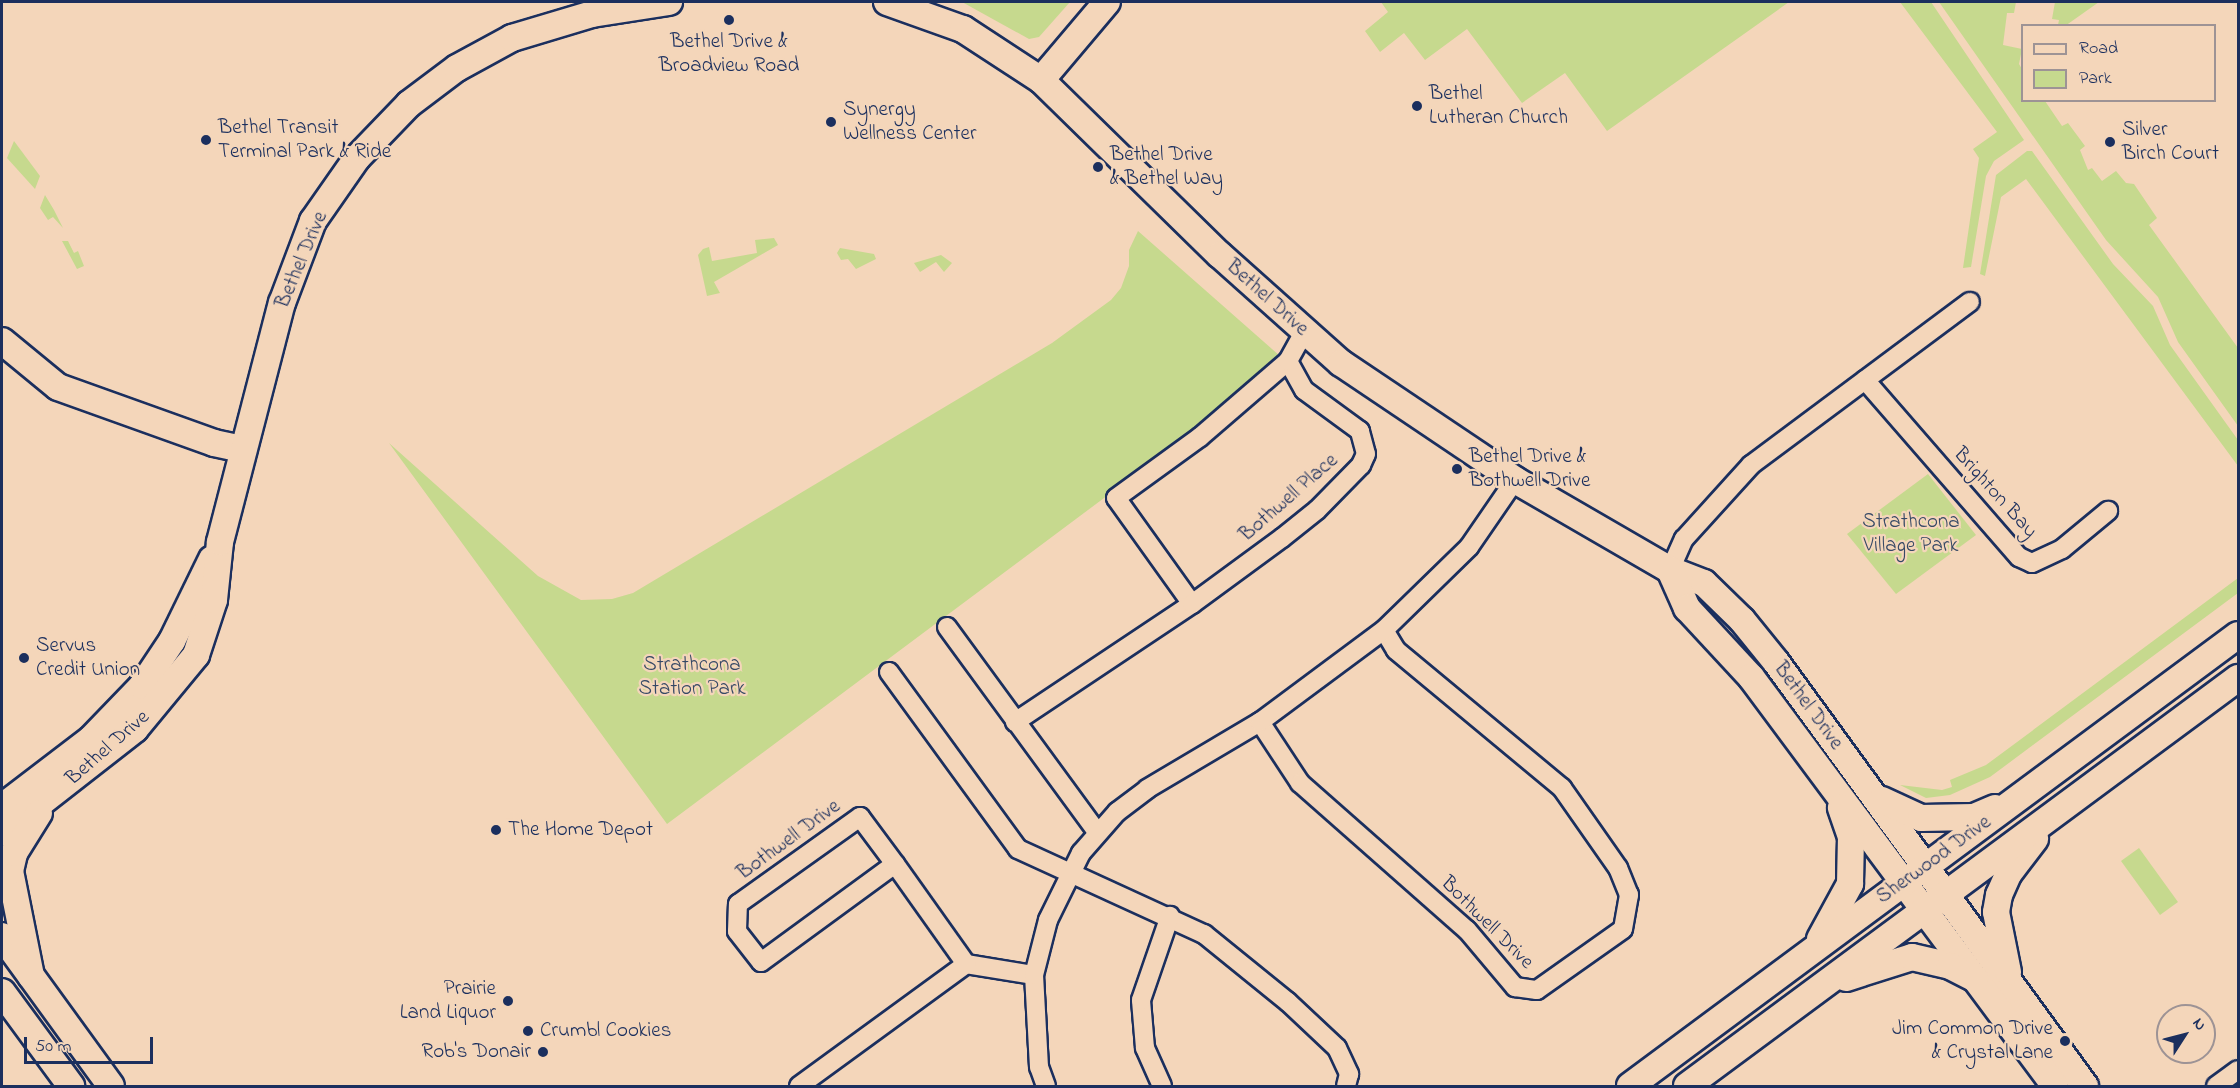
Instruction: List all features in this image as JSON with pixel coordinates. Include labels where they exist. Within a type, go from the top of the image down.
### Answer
[{"type":"street","name":"Bethel Drive","points":[[2,833],[142,686],[172,641],[220,542],[282,303],[314,221],[357,158],[409,104],[457,68],[512,38],[592,14],[655,2]]},
{"type":"street","name":"Bethel Drive","points":[[887,2],[963,29],[1041,80],[1220,255],[1341,363],[1515,480],[1670,570],[1704,583],[1742,620],[1947,892],[2085,1086]]},
{"type":"street","points":[[1041,80],[1107,2]]},
{"type":"street","points":[[1670,570],[1684,539],[1751,465],[1970,302]]},
{"type":"street","points":[[1192,604],[1116,498],[1200,437],[1288,361],[1304,332]]},
{"type":"street","points":[[2,341],[58,387],[192,436],[243,449]]},
{"type":"street","name":"Bothwell Place","points":[[1015,722],[1192,604],[1317,510],[1348,480],[1366,454],[1360,431],[1304,390],[1288,361]]},
{"type":"street","name":"Brighton Bay","points":[[1865,380],[2019,557],[2032,563],[2062,549],[2108,511]]},
{"type":"street","points":[[1046,1086],[1039,1066],[1034,975],[1048,920],[1068,875],[1098,833],[1147,789],[1260,722],[1384,630],[1469,547],[1515,480]]},
{"type":"street","name":"Bethel Drive","points":[[1670,570],[1687,608],[1751,677],[2055,1086]]},
{"type":"street","points":[[947,627],[1098,833]]},
{"type":"street","name":"Bothwell Drive","points":[[1260,722],[1300,783],[1467,930],[1515,987],[1537,990],[1623,929],[1629,895],[1618,868],[1562,788],[1396,650],[1384,630]]},
{"type":"street","name":"Sherwood Drive","points":[[1630,1086],[2238,636]]},
{"type":"street","points":[[889,672],[1018,849],[1068,875],[1170,916],[1204,934],[1288,1002],[1336,1048],[1349,1074],[1346,1086]]},
{"type":"street","name":"Sherwood Drive","points":[[1687,1086],[2238,678]]},
{"type":"street","points":[[1815,948],[1850,884],[1851,837],[1833,785]]},
{"type":"street","name":"Bethel Drive","points":[[2,807],[42,791]]},
{"type":"street","points":[[2,792],[42,791],[14,853],[10,871],[31,976]]},
{"type":"street","points":[[1873,794],[1901,812],[1937,819],[1974,817],[2020,797]]},
{"type":"street","name":"Bothwell Drive","points":[[895,864],[760,962],[737,931],[738,904],[860,817],[895,864],[966,964]]},
{"type":"street","points":[[2010,982],[1996,912],[1999,895],[2008,873],[2048,820]]},
{"type":"street","points":[[1162,1086],[1144,1047],[1141,1000],[1150,964],[1170,916]]},
{"type":"street","points":[[2,936],[111,1086]]},
{"type":"street","points":[[1817,989],[1899,958],[1912,957],[1950,966],[1979,981]]},
{"type":"street","points":[[799,1086],[966,964],[1034,975]]},
{"type":"street","points":[[2,992],[71,1086]]},
{"type":"street","points":[[2216,1086],[2238,1070]]},
{"type":"green space","points":[[962,2],[1070,2],[1039,37],[1029,39]]},
{"type":"green space","points":[[1381,2],[1789,2],[1607,131],[1565,73],[1522,103],[1467,29],[1425,60],[1404,33],[1380,52],[1365,31],[1388,12]]},
{"type":"green space","points":[[1900,2],[1931,2],[2024,140],[1994,161],[1986,176],[1971,267],[1963,268],[1979,158],[1973,149],[1997,132]]},
{"type":"green space","points":[[1939,2],[2016,2],[2014,13],[2007,13],[2003,45],[2021,49],[2019,64],[2021,67],[2021,102],[2046,102],[2062,126],[2068,123],[2085,146],[2080,150],[2088,170],[2092,168],[2102,181],[2116,171],[2126,183],[2134,184],[2157,218],[2149,225],[2238,348],[2238,426],[2178,342],[2158,297],[2106,240]]},
{"type":"green space","points":[[2055,2],[2099,2],[2068,24],[2058,24],[2059,20],[2052,19]]},
{"type":"green space","points":[[14,141],[40,176],[35,189],[7,158]]},
{"type":"green space","points":[[2027,151],[2032,151],[2113,264],[2153,306],[2170,345],[2238,440],[2238,466],[2026,179],[2001,197],[1985,276],[1980,274],[1996,175]]},
{"type":"green space","points":[[45,195],[63,228],[53,217],[48,220],[40,208]]},
{"type":"green space","name":"Strathcona Station Park","points":[[1138,231],[1280,356],[1280,364],[1269,375],[667,824],[389,443],[538,576],[581,600],[612,599],[633,593],[1052,343],[1111,300],[1121,288],[1129,266],[1129,250]]},
{"type":"green space","points":[[774,238],[778,245],[714,282],[720,293],[707,296],[698,255],[703,249],[709,247],[712,261],[757,253],[755,240]]},
{"type":"green space","points":[[62,241],[68,241],[74,253],[78,251],[84,266],[77,269]]},
{"type":"green space","points":[[840,248],[874,254],[876,259],[856,269],[848,259],[841,260],[837,253]]},
{"type":"green space","points":[[941,255],[952,263],[944,272],[936,262],[920,272],[914,263]]},
{"type":"green space","name":"Strathcona Village Park","points":[[1928,474],[1976,535],[1896,594],[1847,534]]},
{"type":"green space","points":[[2238,578],[2238,593],[1990,777],[1950,795],[1926,798],[1900,785],[1942,790],[1952,787],[1950,780],[1986,765]]},
{"type":"green space","points":[[2139,848],[2178,902],[2160,915],[2121,861]]},
{"type":"place","name":"Bethel Drive & Broadview Road","points":[[729,20]]},
{"type":"place","name":"Bethel Lutheran Church","points":[[1417,106]]},
{"type":"place","name":"Synergy Wellness Center","points":[[831,122]]},
{"type":"place","name":"Bethel Transit Terminal Park & Ride","points":[[206,140]]},
{"type":"place","name":"Silver Birch Court","points":[[2110,142]]},
{"type":"place","name":"Bethel Drive & Bethel Way","points":[[1098,167]]},
{"type":"place","name":"Bethel Drive & Bothwell Drive","points":[[1457,469]]},
{"type":"place","name":"Servus Credit Union","points":[[24,658]]},
{"type":"place","name":"The Home Depot","points":[[496,830]]},
{"type":"place","name":"Prairie Land Liquor","points":[[508,1001]]},
{"type":"place","name":"Crumbl Cookies","points":[[528,1031]]},
{"type":"place","name":"Jim Common Drive & Crystal Lane","points":[[2065,1041]]},
{"type":"place","name":"Rob's Donair","points":[[543,1052]]}]
